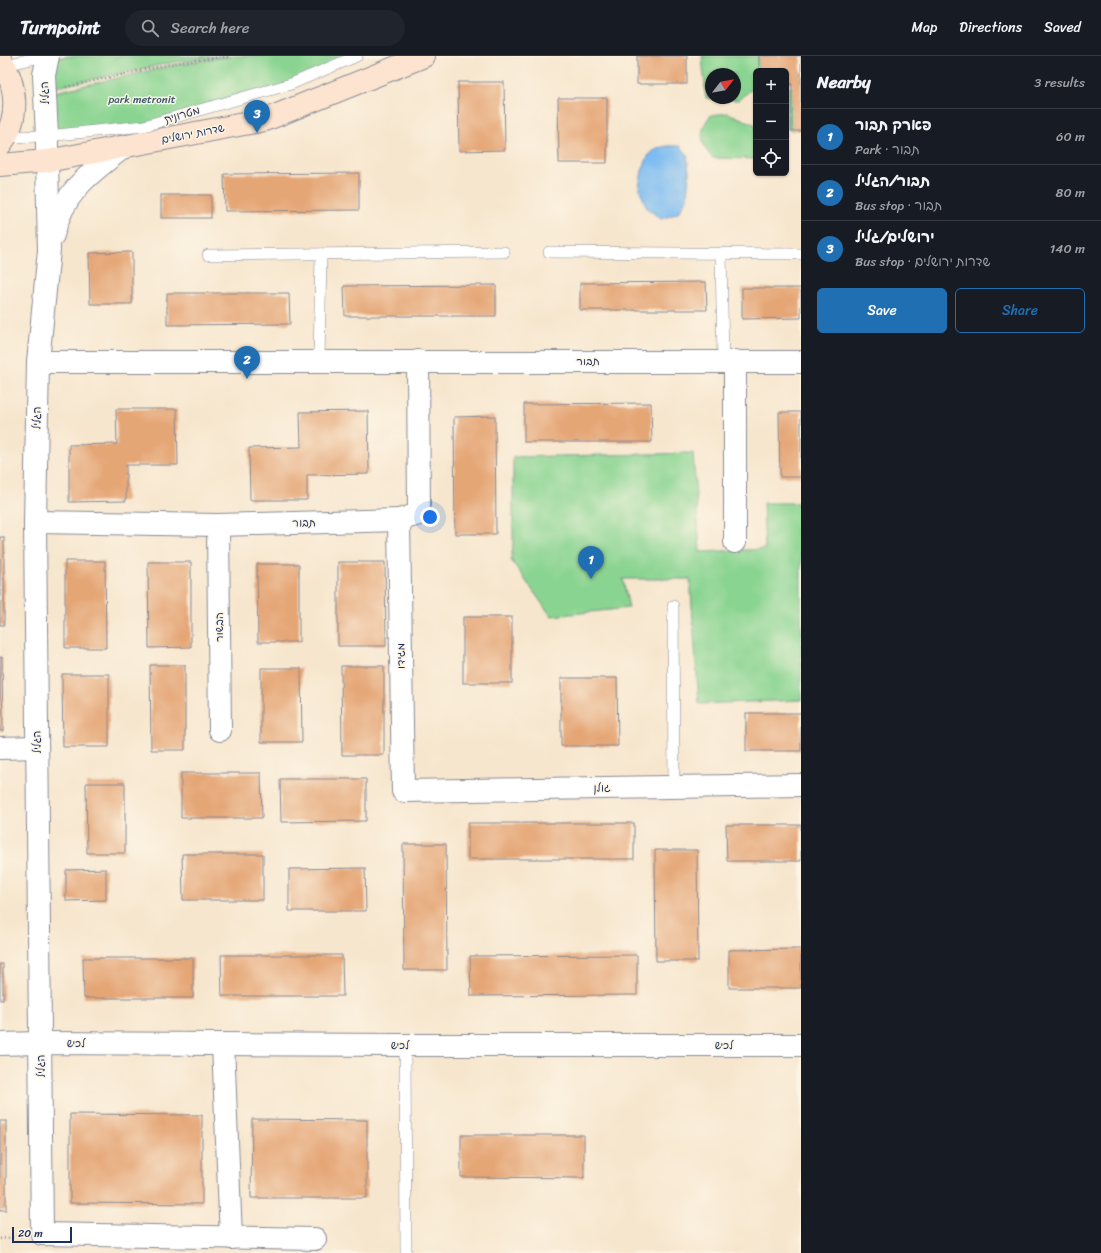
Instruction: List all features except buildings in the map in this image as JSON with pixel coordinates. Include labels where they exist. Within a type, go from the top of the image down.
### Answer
[{"type":"main road","name":"שדרות ירושלים","points":[[0,165],[47,161],[265,120],[424,56]]},
{"type":"main road","points":[[2,63],[14,93],[15,104],[12,123],[2,140]]},
{"type":"street","name":"הגליל","points":[[47,56],[44,75],[48,136],[47,161],[49,250],[38,362],[35,522],[42,1234],[231,1238]]},
{"type":"street","name":"הגליל","points":[[49,250],[56,220],[68,198],[80,183],[97,167],[124,147]]},
{"type":"street","name":"תבור","points":[[35,522],[218,524],[399,520],[419,514],[418,361]]},
{"type":"street","points":[[729,361],[735,542]]},
{"type":"street","name":"תבור","points":[[38,362],[801,362]]},
{"type":"street","name":"מגידו","points":[[399,520],[404,791]]},
{"type":"street","name":"הבשור","points":[[218,524],[220,730]]},
{"type":"street","points":[[0,748],[37,748]]},
{"type":"street","name":"גולן","points":[[404,791],[801,785]]},
{"type":"street","name":"לכיש","points":[[0,1044],[801,1045]]},
{"type":"street","points":[[224,1044],[231,1238],[315,1239]]},
{"type":"lane","points":[[2,63],[47,56]]},
{"type":"lane","name":"מטרונית","points":[[2,140],[144,126],[291,84],[357,56]]},
{"type":"lane","points":[[208,255],[504,252]]},
{"type":"lane","points":[[549,252],[801,254]]},
{"type":"lane","points":[[721,253],[729,361]]},
{"type":"lane","points":[[319,361],[322,254]]},
{"type":"lane","points":[[673,606],[674,786]]},
{"type":"lane","points":[[405,1045],[406,1253]]},
{"type":"path","points":[[45,92],[174,63],[230,56]]},
{"type":"green space","name":"park metronit","points":[[69,56],[229,56],[175,62],[51,88],[57,58]]},
{"type":"green space","name":"park metronit","points":[[233,56],[357,56],[291,84],[147,125],[53,130],[50,93],[175,65]]},
{"type":"green space","points":[[702,56],[759,56],[759,68],[753,68],[753,88],[741,98],[741,68],[705,68],[705,88]]},
{"type":"green space","points":[[789,87],[792,87],[792,131],[789,130]]},
{"type":"green space","points":[[728,113],[753,124],[753,159],[713,158],[708,153],[702,137],[704,126],[711,115]]},
{"type":"green space","points":[[693,453],[700,552],[765,549],[763,503],[801,503],[801,700],[699,704],[690,579],[623,579],[629,608],[551,616],[511,560],[513,546],[513,457]]},
{"type":"water","points":[[680,146],[687,154],[689,172],[687,198],[678,213],[661,219],[647,208],[639,188],[642,171],[648,156],[657,148]]},
{"type":"place","name":"ירושלים/גליל","points":[[257,133]]},
{"type":"place","name":"תבור/הגליל","points":[[247,379]]},
{"type":"place","name":"פארק תבור","points":[[591,579]]}]
